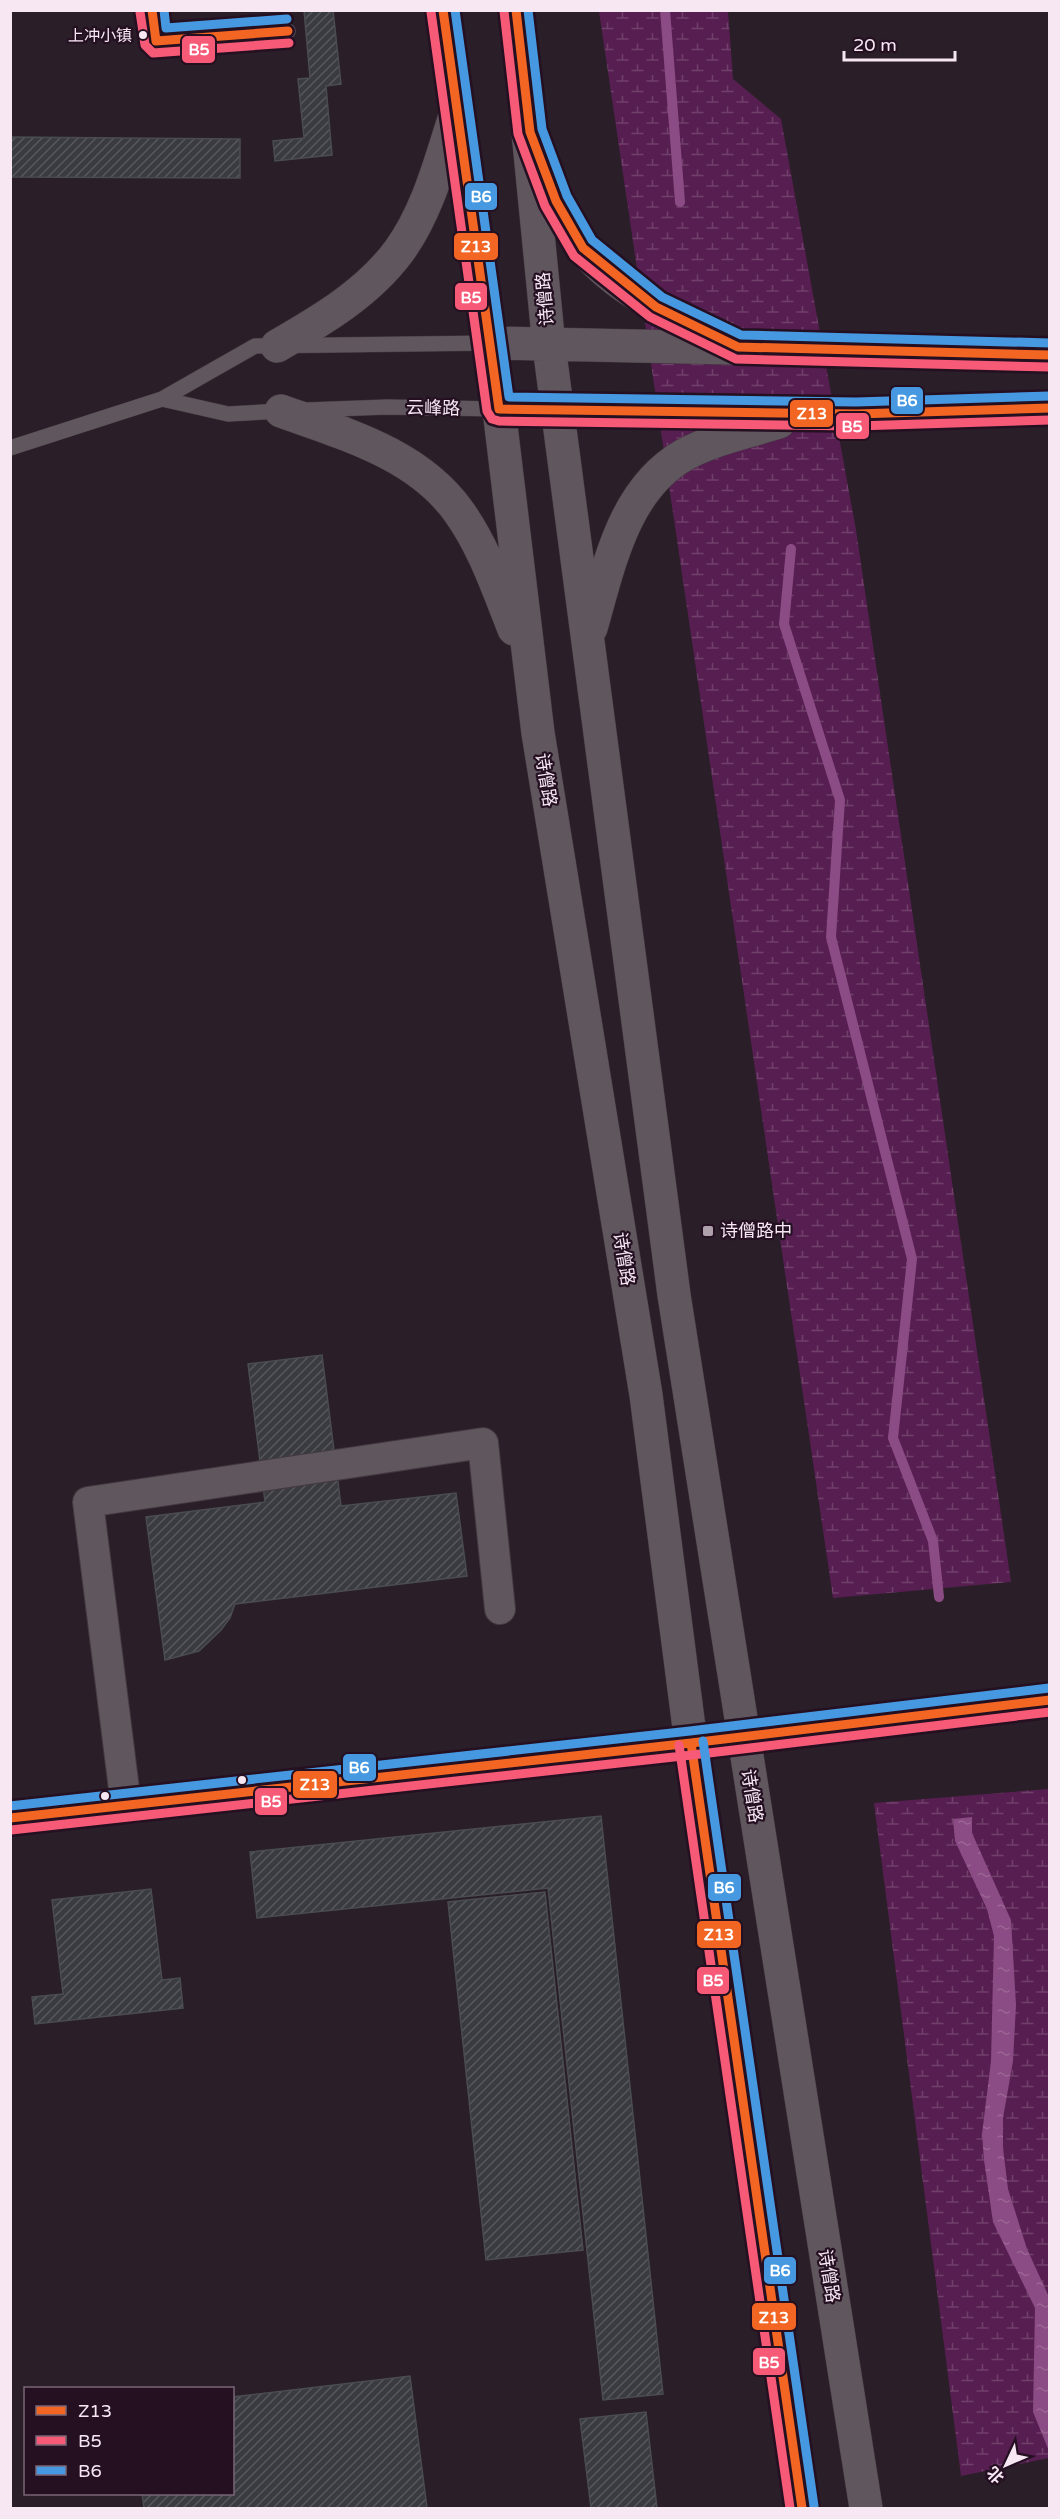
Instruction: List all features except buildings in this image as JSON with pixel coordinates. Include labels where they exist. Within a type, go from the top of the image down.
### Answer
[{"type":"street","name":"诗僧路","points":[[443,10],[491,343],[538,733],[646,1395],[691,1743],[802,2508]]},
{"type":"street","name":"诗僧路","points":[[516,10],[530,132],[549,346],[674,1295],[866,2508]]},
{"type":"street","points":[[277,346],[324,319],[352,298],[382,271],[399,250],[431,189],[458,108]]},
{"type":"street","points":[[530,132],[556,201],[583,248],[622,282],[656,307],[738,347]]},
{"type":"street","points":[[491,343],[1050,355]]},
{"type":"street","name":"云峰路","points":[[499,409],[807,413],[1050,408]]},
{"type":"street","points":[[281,411],[369,442],[426,478],[446,497],[463,518],[485,557],[530,666]]},
{"type":"street","points":[[588,641],[624,524],[647,489],[667,466],[707,444],[807,413]]},
{"type":"street","points":[[126,1805],[88,1502],[483,1443],[500,1609]]},
{"type":"street","points":[[10,1818],[691,1743],[1050,1700]]},
{"type":"lane","points":[[152,10],[156,41],[288,31]]},
{"type":"lane","points":[[10,448],[162,399],[255,346],[491,343]]},
{"type":"lane","name":"云峰路","points":[[162,399],[228,414],[387,407],[499,409]]},
{"type":"green space","points":[[599,11],[728,11],[733,79],[781,119],[856,530],[1011,1582],[833,1598]]},
{"type":"green space","points":[[1048,1789],[1049,2458],[961,2476],[874,1803]]},
{"type":"water","points":[[972,1817],[972,1833],[1011,1920],[1016,2005],[1013,2061],[1003,2118],[1003,2148],[1008,2189],[1027,2249],[1049,2297],[1049,2451],[1033,2412],[1035,2308],[993,2222],[984,2160],[982,2134],[991,2061],[994,1936],[987,1909],[955,1841],[953,1819]]},
{"type":"waterway","points":[[665,10],[680,202]]},
{"type":"waterway","points":[[791,549],[784,624],[840,800],[831,937],[912,1259],[893,1438],[933,1541],[939,1597]]},
{"type":"transit line","name":"Z13","points":[[152,10],[156,41],[288,31]]},
{"type":"transit line","name":"B6","points":[[164,10],[166,28],[287,19]]},
{"type":"transit line","name":"Z13","points":[[443,10],[499,409],[856,414],[1050,408]]},
{"type":"transit line","name":"B6","points":[[455,10],[509,397],[856,402],[1050,396]]},
{"type":"transit line","name":"Z13","points":[[516,10],[530,132],[556,201],[583,248],[656,307],[738,347],[1050,355]]},
{"type":"transit line","name":"B6","points":[[528,10],[542,129],[567,196],[592,240],[662,297],[741,335],[1050,343]]},
{"type":"transit line","name":"B5","points":[[504,11],[518,134],[545,206],[574,256],[650,317],[736,359],[1050,367]]},
{"type":"transit line","name":"B5","points":[[140,12],[145,45],[153,53],[289,43]]},
{"type":"transit line","name":"B5","points":[[431,12],[487,411],[492,419],[499,421],[856,426],[1050,420]]},
{"type":"transit line","name":"B6","points":[[10,1806],[690,1731],[1049,1688]]},
{"type":"transit line","name":"Z13","points":[[10,1818],[691,1743],[1050,1700]]},
{"type":"transit line","name":"B5","points":[[11,1830],[692,1755],[1050,1712]]},
{"type":"transit line","name":"B6","points":[[703,1741],[814,2506]]},
{"type":"transit line","name":"Z13","points":[[691,1743],[802,2508]]},
{"type":"transit line","name":"B5","points":[[679,1745],[790,2508]]},
{"type":"place","name":"上冲小镇","points":[[143,35]]},
{"type":"place","name":"诗僧路中","points":[[708,1231]]}]
